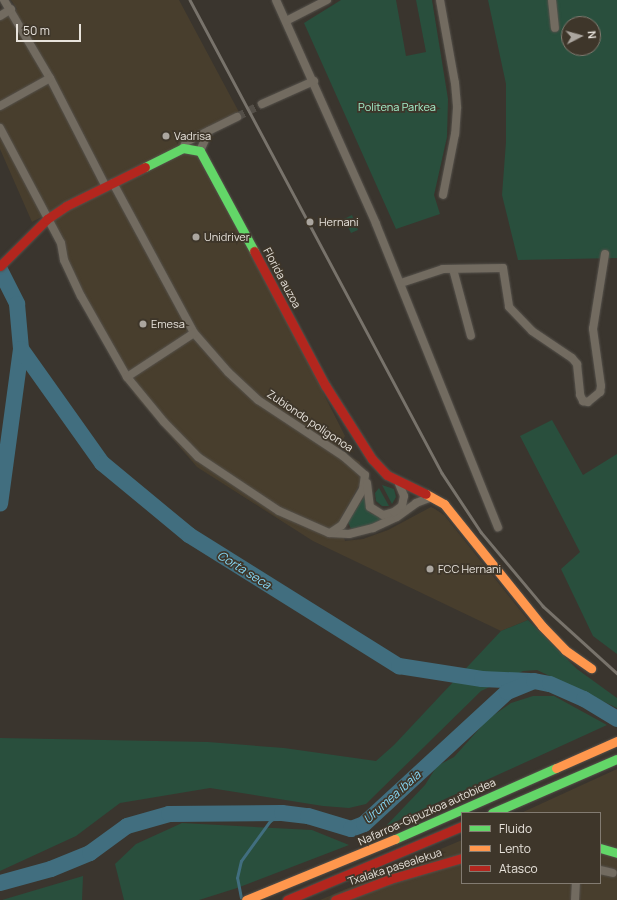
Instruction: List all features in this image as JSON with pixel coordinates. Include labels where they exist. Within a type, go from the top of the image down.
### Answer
[{"type":"main road","points":[[0,266],[47,219],[156,159],[183,148],[200,151]]},
{"type":"main road","name":"Florida auzoa","points":[[200,151],[326,385],[372,459],[382,471],[415,490],[434,497],[450,510],[475,546],[542,626],[566,650],[591,668]]},
{"type":"main road","name":"Nafarroa-Gipuzkoa autobidea","points":[[246,900],[356,856],[617,742]]},
{"type":"main road","points":[[494,812],[617,759]]},
{"type":"main road","points":[[287,900],[461,826]]},
{"type":"main road","points":[[601,848],[617,854]]},
{"type":"main road","name":"Txalaka pasealekua","points":[[335,900],[390,879],[461,858]]},
{"type":"street","points":[[4,0],[11,9],[109,184]]},
{"type":"street","points":[[276,0],[314,81],[401,283],[498,527]]},
{"type":"street","points":[[286,21],[327,0]]},
{"type":"street","points":[[440,0],[455,83],[457,108],[455,134],[443,195]]},
{"type":"street","points":[[552,0],[555,28]]},
{"type":"street","points":[[0,16],[11,9]]},
{"type":"street","points":[[0,106],[50,78]]},
{"type":"street","points":[[262,104],[314,81]]},
{"type":"street","points":[[183,148],[186,142],[237,116]]},
{"type":"street","points":[[0,128],[61,243],[64,260],[81,296],[127,377],[164,422],[198,457],[279,511],[329,533],[349,534],[373,528],[426,498],[434,497]]},
{"type":"street","points":[[200,151],[209,131]]},
{"type":"street","name":"Zubiondo poligonoa","points":[[109,184],[194,333],[228,372],[258,400],[343,456],[365,475]]},
{"type":"street","points":[[401,283],[443,269],[503,268],[509,307],[532,331],[572,358],[577,364],[580,395],[583,401],[588,402],[600,392],[601,386],[593,329],[605,254]]},
{"type":"street","points":[[453,269],[471,336]]},
{"type":"street","points":[[127,377],[194,333]]},
{"type":"street","points":[[365,475],[368,502],[374,511],[383,515],[394,512],[402,506],[404,496],[398,481]]},
{"type":"street","points":[[329,533],[342,525],[363,489],[365,475]]},
{"type":"street","points":[[404,496],[415,490]]},
{"type":"street","points":[[410,507],[415,490]]},
{"type":"street","points":[[601,870],[613,873]]},
{"type":"street","points":[[575,900],[576,884]]},
{"type":"shaded area","points":[[11,0],[179,0],[240,114],[32,222],[0,149],[0,19],[17,9]]},
{"type":"shaded area","points":[[197,144],[345,436],[338,449],[360,462],[361,482],[339,521],[345,541],[363,539],[388,530],[431,507],[444,515],[528,620],[501,631],[313,541],[197,467],[135,395],[47,219]]},
{"type":"shaded area","points":[[617,769],[617,900],[320,900],[461,840],[461,884],[601,884],[601,812],[523,812]]},
{"type":"green space","name":"Politena Parkea","points":[[341,0],[396,0],[406,56],[426,52],[416,0],[432,0],[448,99],[447,137],[434,195],[440,214],[396,229],[304,23]]},
{"type":"green space","points":[[488,0],[617,0],[617,258],[518,260],[502,195],[506,142],[506,84]]},
{"type":"green space","points":[[352,215],[358,230],[351,233],[344,219]]},
{"type":"green space","points":[[552,420],[583,475],[617,454],[617,654],[593,636],[561,569],[580,552],[520,436]]},
{"type":"green space","points":[[382,485],[394,489],[396,497],[392,504]]},
{"type":"green space","points":[[379,488],[389,506],[382,506],[376,501],[375,493]]},
{"type":"green space","points":[[364,497],[370,513],[387,519],[379,523],[351,529],[348,522]]},
{"type":"green space","points":[[528,620],[577,669],[617,698],[617,708],[537,670],[523,671],[481,691],[366,804],[349,808],[323,806],[210,788],[120,803],[76,836],[0,871],[0,738],[208,742],[284,748],[376,761],[394,745],[501,631]]},
{"type":"green space","points":[[533,696],[554,696],[607,725],[386,826],[425,785],[437,766],[454,757],[488,719],[511,703]]},
{"type":"green space","points":[[182,823],[312,830],[349,845],[237,888],[199,900],[124,900],[115,864],[136,844]]},
{"type":"green space","points":[[83,876],[82,900],[2,900]]},
{"type":"waterway","name":"Urumea ibaia","points":[[0,270],[17,304],[21,349],[0,504]]},
{"type":"waterway","name":"Corta seca","points":[[21,349],[102,463],[189,535],[399,666],[482,679],[530,681]]},
{"type":"waterway","name":"Urumea ibaia","points":[[0,883],[51,869],[90,853],[127,826],[169,814],[282,813],[308,816],[351,829],[364,824],[507,692],[534,681],[550,684],[584,699],[617,719]]},
{"type":"waterway","points":[[241,898],[237,878],[241,861],[270,821],[282,813]]},
{"type":"tunnel","points":[[237,117],[262,104]]},
{"type":"railway","points":[[190,0],[442,473],[481,532],[543,606],[617,673]]},
{"type":"traffic: fast","points":[[145,167],[183,148],[200,151],[254,251]]},
{"type":"traffic: fast","points":[[494,812],[617,759]]},
{"type":"traffic: fast","points":[[395,839],[556,768]]},
{"type":"traffic: fast","points":[[601,848],[617,853]]},
{"type":"traffic: slow","points":[[426,494],[444,504],[542,626],[565,650],[591,668]]},
{"type":"traffic: slow","points":[[556,768],[617,741]]},
{"type":"traffic: slow","points":[[246,900],[395,839]]},
{"type":"traffic: jam","points":[[0,266],[47,219],[66,206],[145,167]]},
{"type":"traffic: jam","points":[[254,251],[325,385],[372,459],[387,475],[426,494]]},
{"type":"traffic: jam","points":[[287,900],[461,826]]},
{"type":"traffic: jam","points":[[335,900],[390,879],[461,858]]},
{"type":"place","name":"Vadrisa","points":[[166,136]]},
{"type":"place","name":"Hernani","points":[[310,222]]},
{"type":"place","name":"Unidriver","points":[[196,237]]},
{"type":"place","name":"Emesa","points":[[143,324]]},
{"type":"place","name":"FCC Hernani","points":[[430,569]]}]
